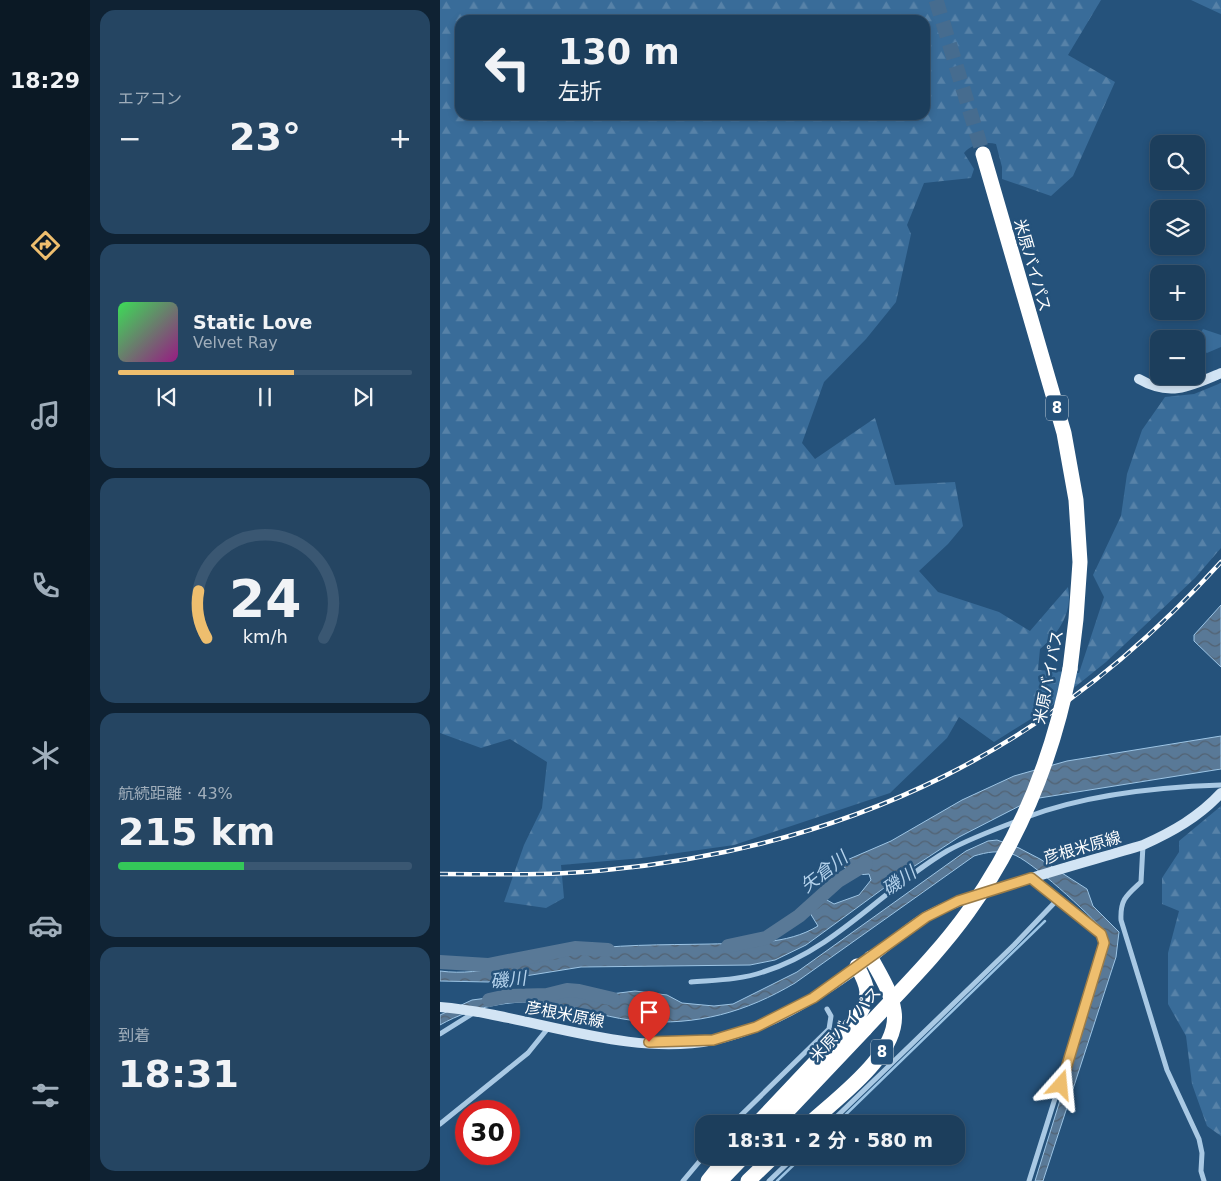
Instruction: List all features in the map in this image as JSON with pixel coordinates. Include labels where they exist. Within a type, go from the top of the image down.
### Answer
[{"type":"highway","name":"米原バイパス","points":[[784,1115],[933,956],[967,913],[996,870],[1037,787],[1061,715],[1070,670],[1080,562],[1076,500],[1064,433],[983,154]]},
{"type":"highway","name":"8","points":[[818,1115],[874,1062],[891,1037],[895,1012],[889,990],[871,958]]},
{"type":"highway","points":[[765,1115],[858,1017],[868,996],[867,988],[857,966]]},
{"type":"highway","points":[[708,1181],[721,1165]]},
{"type":"highway","points":[[720,1181],[735,1165]]},
{"type":"highway","points":[[748,1181],[765,1165]]},
{"type":"main road","points":[[1139,380],[1163,389],[1179,389],[1221,373]]},
{"type":"main road","name":"彦根米原線","points":[[442,1007],[632,1042],[667,1044],[713,1040],[756,1027],[793,1010],[871,958],[926,917],[958,901],[1143,845],[1170,833],[1186,823],[1221,793]]},
{"type":"street","points":[[691,982],[762,973],[792,961],[835,935],[946,852],[976,837],[1045,811],[1137,792],[1184,786],[1221,785]]},
{"type":"street","points":[[1143,845],[1141,882],[1124,899],[1120,907],[1121,920],[1167,1070],[1199,1139],[1202,1153],[1201,1171],[1204,1181]]},
{"type":"street","points":[[1030,1181],[1104,943],[1101,934],[1058,900],[1034,877]]},
{"type":"street","points":[[837,1115],[1058,900]]},
{"type":"street","points":[[741,1115],[829,1030],[831,1016],[828,1009]]},
{"type":"street","points":[[440,1034],[476,1012]]},
{"type":"street","points":[[440,1124],[528,1053],[549,1026]]},
{"type":"street","points":[[683,1181],[696,1165]]},
{"type":"street","points":[[769,1181],[786,1165]]},
{"type":"green space","points":[[440,0],[1101,0],[1068,55],[1115,82],[1073,176],[1051,196],[1002,179],[1002,167],[996,144],[988,143],[978,144],[964,153],[974,169],[971,178],[924,183],[907,225],[911,234],[896,302],[866,339],[824,382],[802,443],[815,459],[875,418],[895,485],[955,482],[963,526],[948,544],[919,571],[938,592],[999,612],[1030,631],[1068,587],[1069,596],[1066,613],[1059,629],[1040,649],[1038,670],[1079,673],[1104,597],[1093,575],[1121,516],[1127,474],[1142,430],[1165,397],[1194,394],[1221,383],[1221,548],[1195,578],[1106,662],[1050,707],[994,742],[959,717],[947,738],[890,793],[734,845],[642,858],[561,865],[564,898],[546,908],[504,902],[524,845],[542,808],[547,762],[510,739],[481,748],[440,733]]},
{"type":"green space","points":[[1191,0],[1221,0],[1221,14]]},
{"type":"green space","points":[[1203,329],[1221,335],[1221,347],[1207,353],[1205,352],[1205,330]]},
{"type":"green space","points":[[1221,806],[1221,1136],[1207,1126],[1192,1084],[1186,1036],[1168,1004],[1168,953],[1179,911],[1162,904],[1162,878],[1179,852],[1179,841]]},
{"type":"water","points":[[1221,605],[1221,667],[1194,641],[1194,635]]},
{"type":"water","points":[[1221,736],[1221,769],[1033,799],[959,837],[910,869],[806,945],[775,960],[750,965],[581,967],[488,982],[440,981],[440,971],[472,972],[585,949],[639,945],[753,943],[793,937],[818,926],[810,913],[810,899],[818,895],[834,904],[859,895],[871,880],[869,874],[853,873],[840,863],[891,841],[962,800],[1014,776],[1067,761]]},
{"type":"water","points":[[997,840],[1019,848],[1040,859],[1087,889],[1093,906],[1119,932],[1116,957],[1043,1181],[1035,1181],[1108,941],[1104,931],[1073,901],[1045,876],[1021,858],[1012,854],[993,852],[974,856],[795,983],[758,1002],[720,1015],[681,1021],[639,1021],[571,1007],[531,1002],[499,1004],[483,1008],[468,1012],[440,1025],[440,1015],[472,1000],[534,992],[603,995],[635,991],[667,995],[682,1003],[714,1006],[733,1004],[797,972],[966,851],[988,841]]},
{"type":"waterway","name":"矢倉川","points":[[728,946],[766,938],[799,916],[838,881],[866,864]]},
{"type":"waterway","points":[[845,1115],[1045,921]]},
{"type":"waterway","name":"矢倉川","points":[[440,962],[488,965],[575,948],[608,950]]},
{"type":"waterway","name":"磯川","points":[[489,1000],[507,996],[547,995],[567,990],[613,999]]},
{"type":"waterway","points":[[777,1181],[794,1165]]},
{"type":"tunnel","points":[[936,0],[983,154]]},
{"type":"railway","points":[[440,874],[585,872],[697,857],[783,838],[866,811],[944,776],[1018,734],[1089,685],[1157,627],[1221,562]]},
{"type":"route","points":[[649,1042],[667,1044],[713,1040],[756,1027],[793,1010],[813,998],[926,917],[958,901],[1031,878],[1101,934],[1104,943],[1061,1085]]}]
